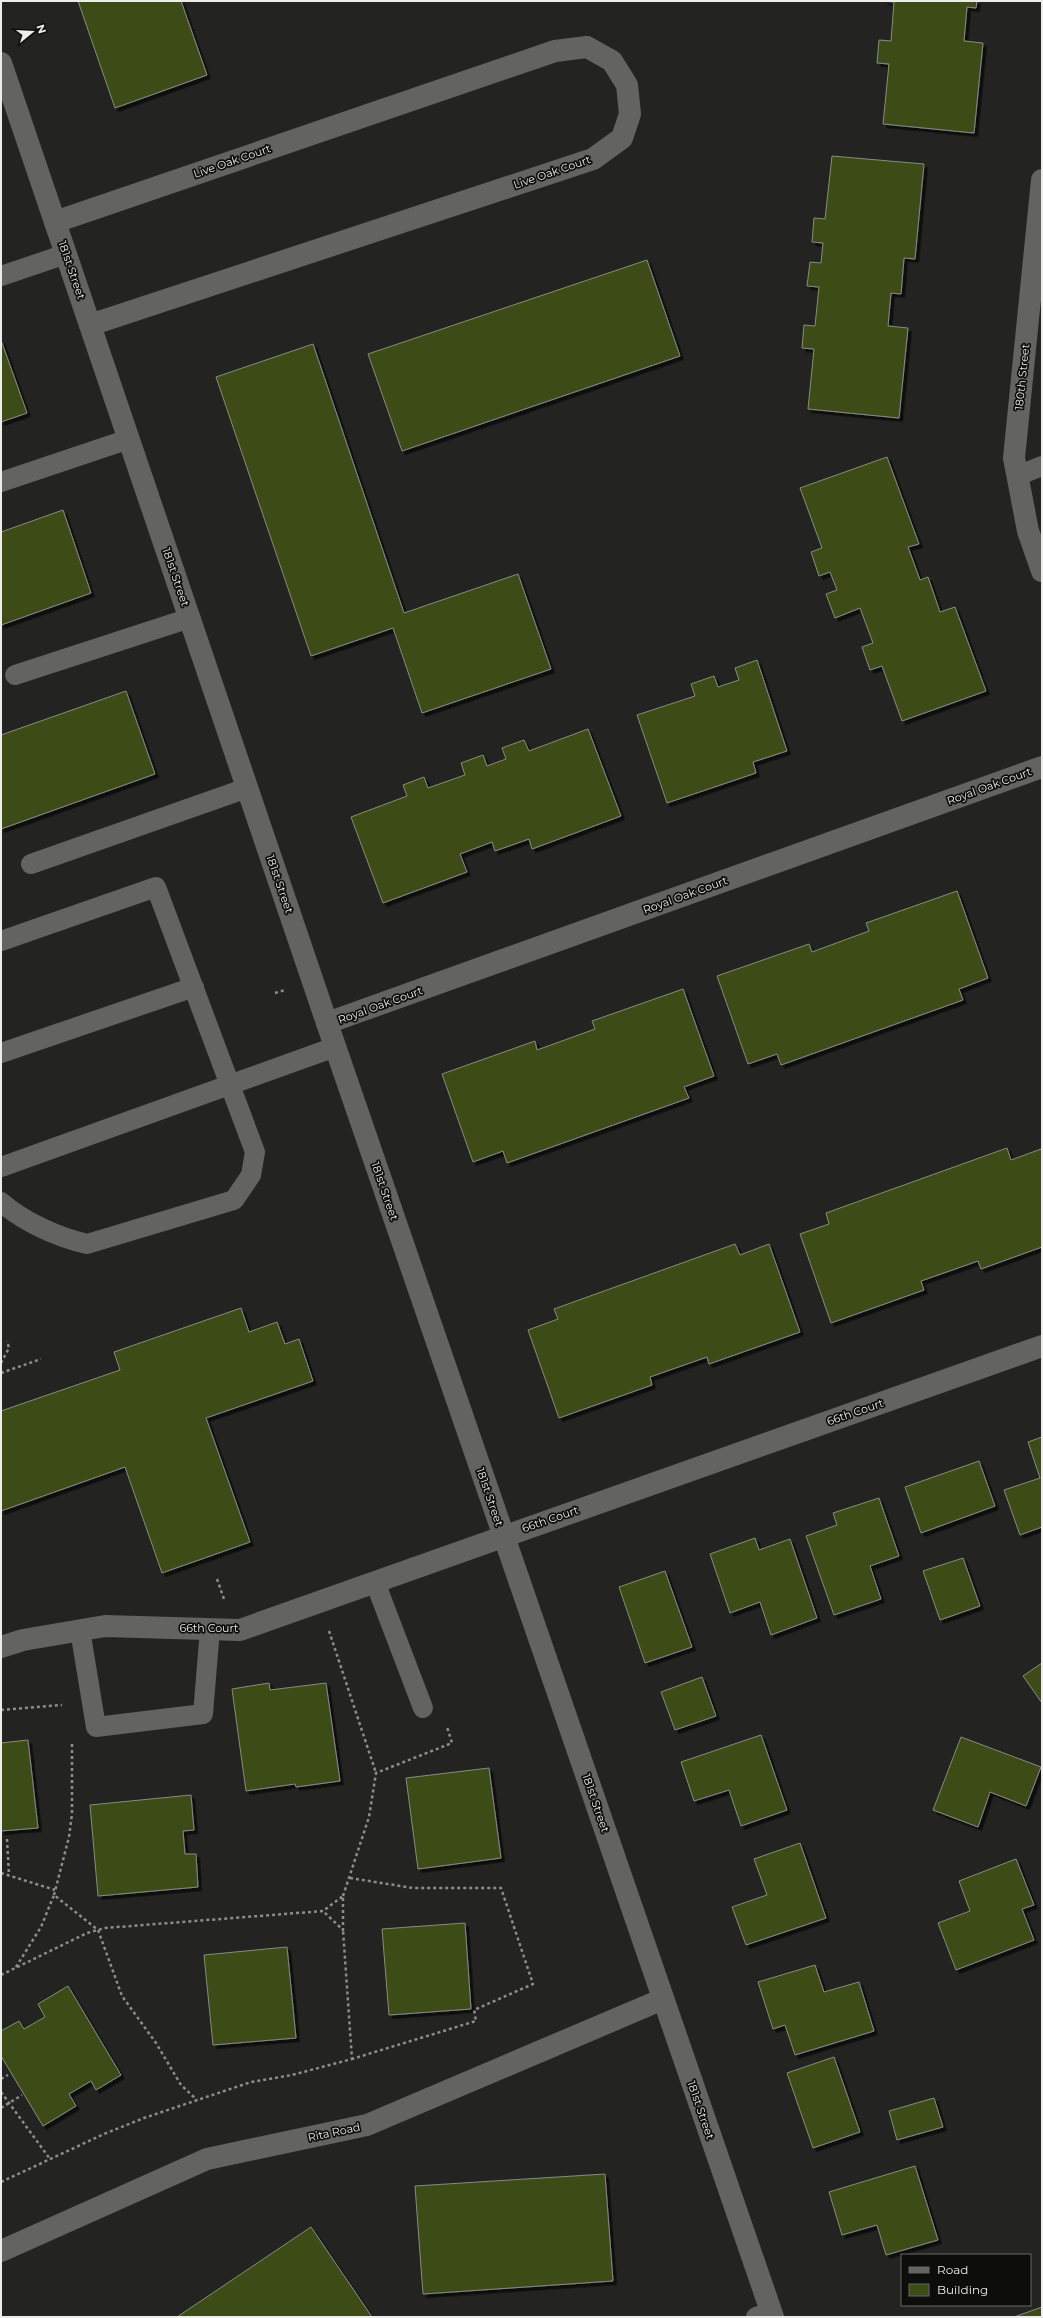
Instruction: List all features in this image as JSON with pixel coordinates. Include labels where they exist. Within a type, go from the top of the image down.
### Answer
[{"type":"street","name":"Live Oak Court","points":[[55,222],[555,50],[587,47],[612,61],[626,85],[630,114],[622,138],[593,159],[90,326]]},
{"type":"street","name":"181st Street","points":[[1,63],[335,1047],[663,1999],[766,2315]]},
{"type":"street","name":"180th Street","points":[[1042,180],[1014,458],[1028,531],[1042,571]]},
{"type":"street","name":"Royal Oak Court","points":[[327,1023],[1042,767]]},
{"type":"street","name":"66th Court","points":[[1,1647],[23,1640],[105,1626],[240,1630],[1042,1346]]},
{"type":"street","name":"Rita Road","points":[[1,2251],[207,2159],[367,2126],[663,1999]]},
{"type":"lane","points":[[1,276],[66,254]]},
{"type":"lane","points":[[1,482],[129,439]]},
{"type":"lane","points":[[1018,476],[1042,466]]},
{"type":"lane","points":[[14,675],[190,618]]},
{"type":"lane","points":[[31,864],[247,788]]},
{"type":"lane","points":[[1,941],[156,886],[255,1152],[251,1175],[234,1200],[87,1244],[68,1239],[12,1212],[1,1202]]},
{"type":"lane","points":[[1,1053],[194,987]]},
{"type":"lane","points":[[1,1167],[335,1047]]},
{"type":"lane","points":[[375,1582],[423,1708]]},
{"type":"lane","points":[[80,1630],[96,1727],[203,1714],[210,1629]]},
{"type":"path","points":[[1,1363],[9,1348],[7,1340]]},
{"type":"path","points":[[1,1373],[41,1359]]},
{"type":"path","points":[[217,1579],[224,1600]]},
{"type":"path","points":[[327,1627],[376,1773],[368,1817],[344,1896],[343,1930],[352,2059]]},
{"type":"path","points":[[1,1710],[64,1704]]},
{"type":"path","points":[[376,1773],[452,1743],[447,1727]]},
{"type":"path","points":[[16,1968],[41,1927],[54,1895],[69,1837],[72,1814],[72,1741]]},
{"type":"path","points":[[7,1839],[9,1875]]},
{"type":"path","points":[[1,1873],[55,1890]]},
{"type":"path","points":[[1,2182],[104,2134],[197,2100],[251,2082],[292,2076],[476,2021],[474,2010],[533,1984],[502,1888],[413,1888],[350,1878]]},
{"type":"path","points":[[54,1895],[98,1930],[122,1996],[156,2043],[181,2085],[197,2100]]},
{"type":"path","points":[[1,1975],[86,1933],[98,1930],[323,1911],[344,1896]]},
{"type":"path","points":[[323,1911],[343,1930]]},
{"type":"path","points":[[1,2079],[8,2075]]},
{"type":"path","points":[[1,2092],[50,2159]]},
{"type":"path","points":[[1,2108],[22,2095]]},
{"type":"building","points":[[78,1],[181,1],[207,75],[115,108]]},
{"type":"building","points":[[884,1],[977,1],[976,8],[967,7],[964,41],[983,43],[974,133],[883,124],[889,64],[877,63],[879,40],[891,41],[894,2]]},
{"type":"building","points":[[832,156],[924,164],[915,259],[904,258],[901,294],[891,293],[888,326],[908,328],[899,418],[808,409],[814,349],[802,348],[804,325],[815,326],[819,287],[807,286],[810,262],[821,263],[823,243],[812,242],[814,218],[825,219]]},
{"type":"building","points":[[647,260],[680,356],[402,451],[368,354]]},
{"type":"building","points":[[1,340],[27,413],[1,422]]},
{"type":"building","points":[[313,344],[404,613],[518,574],[551,669],[422,713],[393,628],[311,656],[216,377]]},
{"type":"building","points":[[887,457],[919,544],[908,547],[920,580],[928,577],[940,612],[955,607],[986,691],[902,721],[882,666],[870,670],[862,647],[873,643],[860,608],[835,618],[826,594],[837,590],[830,572],[819,576],[811,552],[822,548],[800,488]]},
{"type":"building","points":[[63,510],[91,593],[1,625],[1,532]]},
{"type":"building","points":[[757,660],[787,751],[753,762],[756,773],[667,803],[637,715],[695,696],[691,684],[714,676],[718,687],[739,680],[735,668]]},
{"type":"building","points":[[126,691],[155,774],[1,829],[1,735]]},
{"type":"building","points":[[588,729],[621,816],[532,849],[529,839],[495,851],[492,842],[460,854],[467,872],[383,903],[351,817],[407,796],[403,785],[424,777],[428,788],[465,775],[461,763],[483,755],[487,766],[506,759],[502,748],[524,740],[529,751]]},
{"type":"building","points":[[957,891],[988,978],[959,989],[963,1000],[781,1065],[777,1054],[748,1064],[717,976],[809,944],[812,952],[869,931],[866,923]]},
{"type":"building","points":[[683,989],[714,1076],[684,1087],[689,1098],[507,1163],[503,1151],[473,1162],[442,1074],[535,1041],[537,1050],[595,1029],[592,1021]]},
{"type":"building","points":[[1007,1148],[1011,1160],[1041,1149],[1042,1247],[981,1269],[978,1261],[921,1281],[924,1290],[831,1323],[800,1234],[829,1224],[826,1213]]},
{"type":"building","points":[[735,1244],[740,1255],[769,1244],[800,1332],[709,1364],[707,1357],[650,1377],[652,1385],[559,1418],[528,1330],[558,1319],[554,1309]]},
{"type":"building","points":[[241,1308],[249,1332],[277,1322],[285,1344],[299,1339],[313,1381],[206,1418],[250,1542],[162,1573],[125,1467],[1,1511],[1,1411],[120,1370],[114,1352]]},
{"type":"building","points":[[1042,1437],[1042,1527],[1020,1535],[1004,1490],[1040,1478],[1028,1442]]},
{"type":"building","points":[[979,1461],[995,1506],[921,1533],[905,1487]]},
{"type":"building","points":[[879,1498],[899,1556],[870,1566],[881,1599],[834,1615],[806,1536],[837,1525],[833,1513]]},
{"type":"building","points":[[755,1538],[759,1550],[790,1539],[817,1618],[771,1635],[760,1602],[730,1613],[710,1554]]},
{"type":"building","points":[[963,1558],[980,1606],[940,1620],[923,1571]]},
{"type":"building","points":[[665,1571],[692,1647],[645,1663],[619,1587]]},
{"type":"building","points":[[1042,1663],[1042,1703],[1023,1676]]},
{"type":"building","points":[[702,1677],[716,1716],[675,1730],[661,1692]]},
{"type":"building","points":[[269,1683],[270,1690],[326,1683],[340,1781],[296,1787],[295,1784],[246,1791],[232,1689]]},
{"type":"building","points":[[761,1735],[787,1810],[741,1826],[729,1790],[694,1801],[681,1762]]},
{"type":"building","points":[[961,1737],[1041,1767],[1026,1806],[990,1792],[978,1827],[933,1810]]},
{"type":"building","points":[[28,1740],[38,1828],[1,1831],[1,1743]]},
{"type":"building","points":[[489,1768],[501,1858],[418,1869],[406,1778]]},
{"type":"building","points":[[191,1795],[194,1830],[183,1831],[185,1854],[196,1854],[198,1887],[98,1896],[90,1805]]},
{"type":"building","points":[[800,1843],[826,1918],[746,1945],[732,1907],[767,1895],[754,1859]]},
{"type":"building","points":[[1016,1859],[1034,1905],[1022,1909],[1034,1940],[956,1970],[938,1923],[970,1911],[959,1881]]},
{"type":"building","points":[[465,1923],[471,2009],[389,2015],[382,1929]]},
{"type":"building","points":[[287,1947],[296,2038],[213,2045],[204,1955]]},
{"type":"building","points":[[815,1965],[824,1992],[859,1982],[874,2031],[795,2055],[785,2025],[773,2029],[758,1982]]},
{"type":"building","points":[[68,1986],[121,2075],[96,2090],[91,2081],[69,2094],[76,2106],[43,2126],[1,2056],[1,2031],[19,2021],[24,2029],[45,2017],[38,2004]]},
{"type":"building","points":[[834,2057],[860,2132],[813,2148],[787,2073]]},
{"type":"building","points":[[934,2098],[943,2127],[897,2140],[889,2111]]},
{"type":"building","points":[[915,2166],[938,2240],[886,2255],[877,2225],[842,2235],[829,2192]]},
{"type":"building","points":[[605,2174],[613,2281],[423,2294],[415,2186]]},
{"type":"building","points":[[311,2227],[372,2317],[177,2317]]},
{"type":"building","points":[[1042,2307],[1042,2317],[1014,2317]]}]
